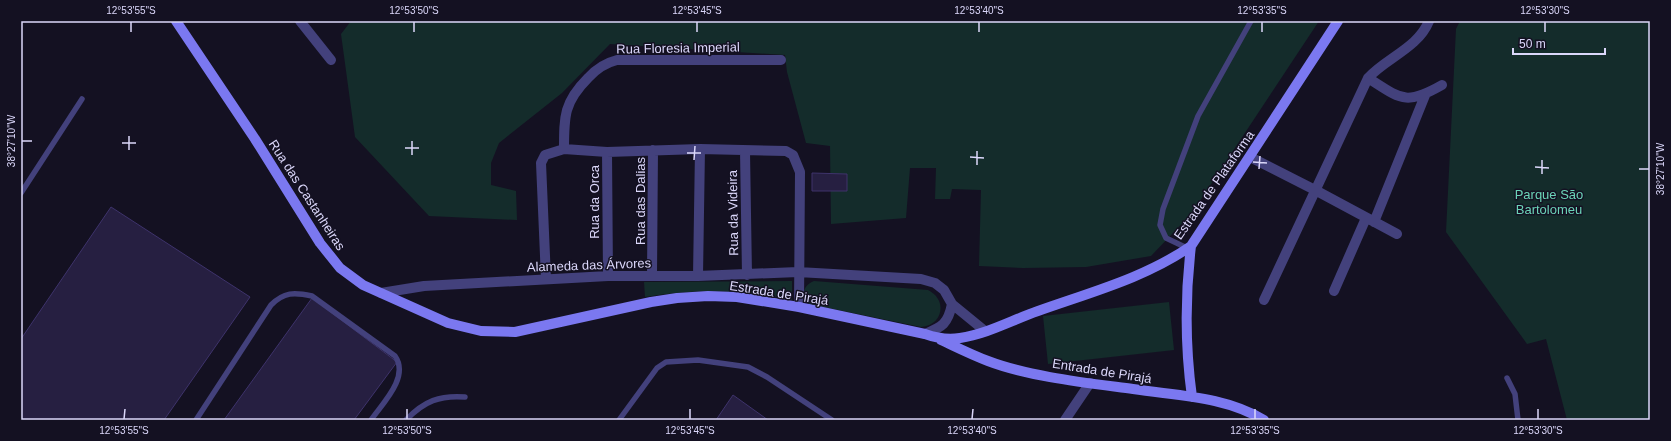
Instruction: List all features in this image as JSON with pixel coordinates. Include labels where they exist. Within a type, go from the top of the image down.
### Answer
[{"type":"main road","name":"Rua das Castanheiras","points":[[176,21],[226,94],[320,243],[334,262],[354,279],[381,293],[448,323],[465,328],[499,332],[515,332],[534,328]]},
{"type":"main road","name":"Estrada de Plataforma","points":[[924,334],[938,339],[960,338],[985,331],[1036,311],[1126,281],[1157,266],[1189,247],[1250,157],[1338,21]]},
{"type":"main road","points":[[1189,247],[1186,318],[1188,371],[1192,397]]},
{"type":"main road","name":"Estrada de Pirajá","points":[[534,328],[677,298],[708,296],[737,297],[799,307],[924,334]]},
{"type":"main road","name":"Entrada de Pirajá","points":[[938,339],[988,362],[1032,373],[1090,383],[1224,402],[1248,410],[1264,420]]},
{"type":"street","points":[[300,21],[331,60]]},
{"type":"street","points":[[1264,300],[1368,78],[1376,68],[1418,39],[1429,21]]},
{"type":"street","name":"Rua Floresia Imperial","points":[[564,149],[565,119],[572,96],[575,90],[597,68],[607,63],[617,60],[781,60]]},
{"type":"street","points":[[1368,78],[1398,97],[1414,97],[1426,94],[1442,85]]},
{"type":"street","points":[[1334,291],[1370,220],[1426,94]]},
{"type":"street","points":[[546,279],[541,163],[545,155],[564,149],[607,152],[700,149],[786,151],[793,155],[800,172],[798,272],[799,307]]},
{"type":"street","points":[[698,276],[700,149]]},
{"type":"street","name":"Rua das Dalias","points":[[652,276],[653,150]]},
{"type":"street","name":"Rua da Videira","points":[[745,151],[747,275]]},
{"type":"street","name":"Rua da Orca","points":[[607,152],[608,276]]},
{"type":"street","points":[[1250,157],[1397,234]]},
{"type":"street","name":"Alameda das Árvores","points":[[381,293],[424,286],[608,276],[747,275],[798,272],[921,279],[935,283],[944,290],[952,304],[985,331]]},
{"type":"street","points":[[924,334],[940,328],[946,322],[952,304]]},
{"type":"street","points":[[1065,420],[1090,383]]},
{"type":"lane","points":[[1189,247],[1166,238],[1160,225],[1163,209],[1198,116],[1250,21]]},
{"type":"lane","points":[[21,194],[82,99]]},
{"type":"lane","points":[[196,420],[271,305],[279,297],[290,294],[312,296],[395,356],[398,360],[399,373],[395,386],[371,420]]},
{"type":"lane","points":[[619,420],[657,368],[666,362],[698,360],[748,367],[767,377],[832,420]]},
{"type":"lane","points":[[1507,378],[1515,394],[1518,420]]},
{"type":"lane","points":[[406,420],[423,406],[436,398],[452,396],[465,397]]},
{"type":"green space","points":[[351,21],[1319,21],[1192,213],[1151,256],[1086,267],[1023,268],[979,266],[981,190],[952,189],[950,199],[935,199],[936,168],[910,168],[906,218],[831,224],[830,146],[806,143],[787,72],[785,55],[610,44],[562,93],[499,143],[491,163],[491,185],[516,191],[517,220],[429,216],[355,137],[341,34]]},
{"type":"green space","name":"Parque São Bartolomeu","points":[[1460,21],[1650,21],[1650,420],[1567,420],[1546,339],[1527,344],[1446,232],[1456,29]]},
{"type":"green space","points":[[792,281],[792,300],[773,296],[718,291],[664,294],[645,297],[644,282]]},
{"type":"green space","points":[[814,281],[928,290],[934,294],[938,300],[940,312],[934,322],[921,327],[809,304],[806,301],[804,291],[807,285]]},
{"type":"green space","points":[[1169,302],[1174,350],[1048,364],[1043,316]]},
{"type":"building","points":[[812,173],[847,174],[847,191],[812,191]]},
{"type":"building","points":[[111,207],[250,297],[164,420],[21,420],[21,339]]},
{"type":"building","points":[[312,298],[397,362],[354,420],[224,420]]},
{"type":"building","points":[[733,395],[768,420],[716,420]]}]
